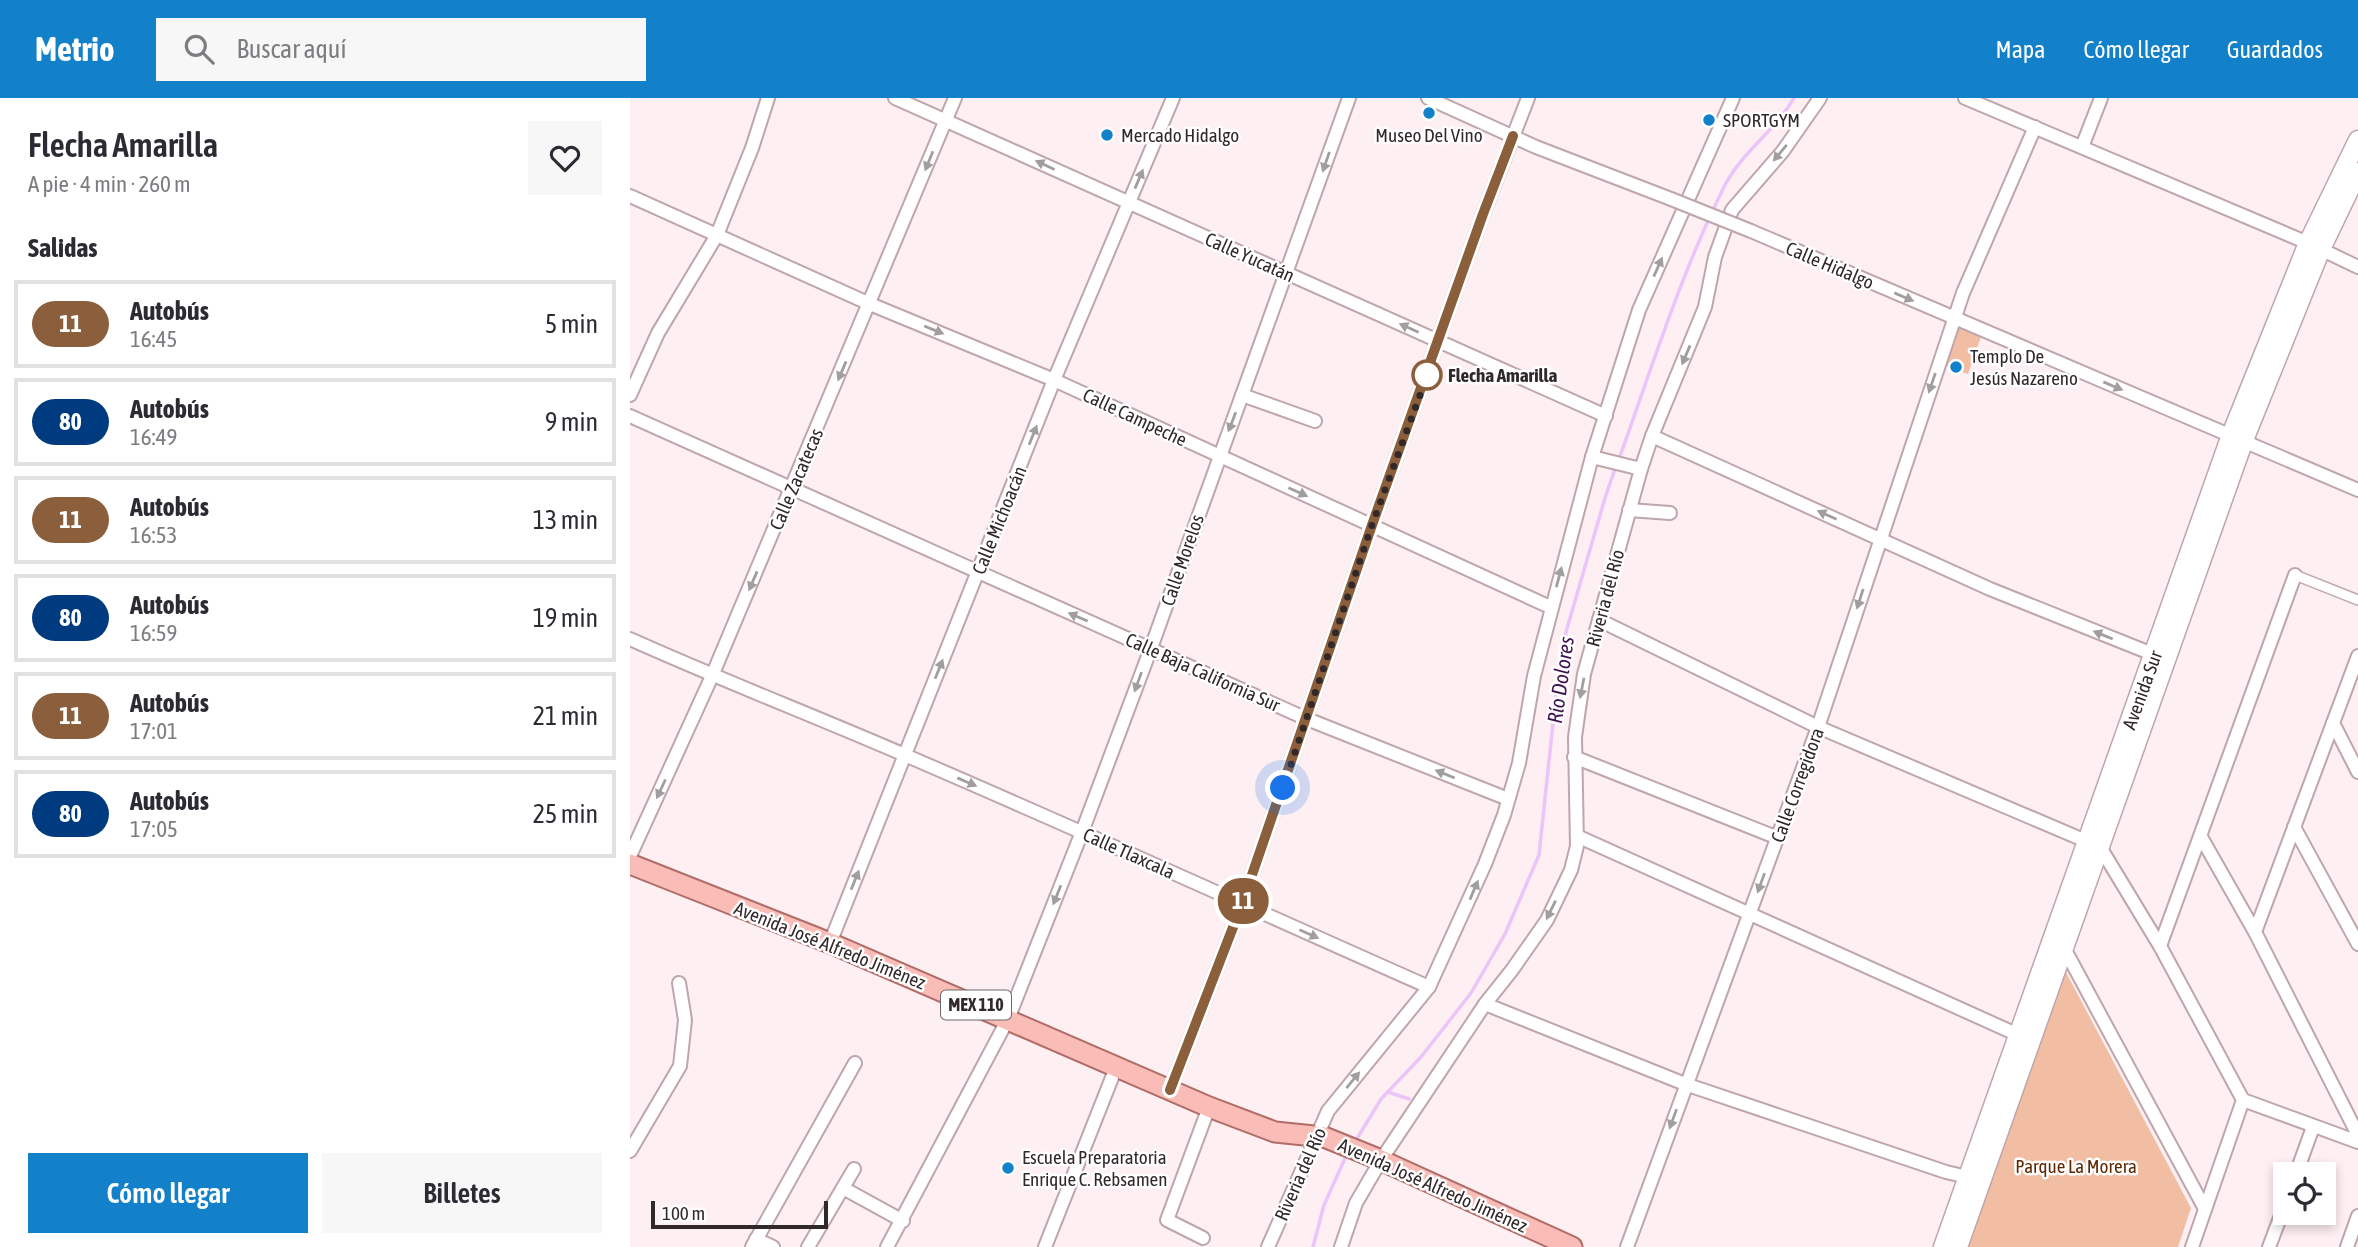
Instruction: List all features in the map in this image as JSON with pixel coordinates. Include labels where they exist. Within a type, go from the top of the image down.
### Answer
[{"type":"main road","name":"Avenida Sur","points":[[1943,1247],[1975,1178],[2238,438],[2358,140]]},
{"type":"main road","name":"Avenida Sur","points":[[2314,246],[2358,172]]},
{"type":"main road","name":"Avenida Sur","points":[[2025,1038],[2064,948],[2094,844]]},
{"type":"main road","name":"Avenida José Alfredo Jiménez","points":[[630,864],[830,943],[1209,1107],[1275,1132],[1320,1137],[1378,1159],[1572,1247]]},
{"type":"main road","name":"Avenida Sur","points":[[1958,1247],[1975,1178]]},
{"type":"street","points":[[630,395],[658,333],[717,235],[752,148],[768,98]]},
{"type":"street","name":"Calle Yucatán","points":[[895,98],[1606,416]]},
{"type":"street","name":"Calle Zacatecas","points":[[630,856],[712,676],[955,98]]},
{"type":"street","name":"Calle Michoacán","points":[[830,943],[1054,380],[1173,98]]},
{"type":"street","name":"Calle Morelos","points":[[887,1247],[1008,1019],[1083,832],[1151,649],[1349,98]]},
{"type":"street","name":"Calle Hidalgo","points":[[1428,98],[1513,136],[1751,231],[2358,490]]},
{"type":"street","points":[[1170,1090],[1242,904],[1372,525],[1483,214],[1528,98]]},
{"type":"street","name":"Riveria del Río","points":[[1268,1247],[1320,1137],[1328,1111],[1429,987],[1485,864],[1519,762],[1534,676],[1550,607],[1598,458],[1606,416],[1639,310],[1733,98]]},
{"type":"street","name":"Riveria del Río","points":[[1341,1247],[1356,1203],[1378,1159],[1485,1004],[1512,971],[1546,920],[1571,870],[1577,836],[1574,757],[1578,707],[1638,468],[1705,307],[1714,257],[1732,210],[1783,151],[1821,98]]},
{"type":"street","points":[[1965,98],[2358,267]]},
{"type":"street","points":[[2082,147],[2101,98]]},
{"type":"street","name":"Calle Corregidora","points":[[1627,1247],[1818,727],[1963,293],[2035,127]]},
{"type":"street","name":"Calle Campeche","points":[[630,196],[870,304],[1054,380],[1550,607]]},
{"type":"street","points":[[1242,394],[1315,421]]},
{"type":"street","name":"Calle Baja California Sur","points":[[630,416],[1307,719],[1508,799]]},
{"type":"street","points":[[1652,436],[1990,589],[2160,657]]},
{"type":"street","points":[[1598,458],[1638,468]]},
{"type":"street","points":[[1629,510],[1670,513]]},
{"type":"street","points":[[2160,946],[2295,575],[2358,600]]},
{"type":"street","points":[[1599,620],[1818,727],[2094,844],[2160,946],[2243,1100],[2358,1142]]},
{"type":"street","name":"Calle Tlaxcala","points":[[630,639],[1083,832],[1429,987]]},
{"type":"street","points":[[2255,932],[2358,656]]},
{"type":"street","points":[[2333,723],[2358,772]]},
{"type":"street","points":[[1574,757],[1778,838]]},
{"type":"street","points":[[2294,827],[2358,944]]},
{"type":"street","points":[[1577,836],[2025,1038]]},
{"type":"street","points":[[2201,837],[2255,932],[2358,1135]]},
{"type":"street","points":[[2064,948],[2205,1209]]},
{"type":"street","points":[[630,1152],[680,1066],[685,1020],[679,983]]},
{"type":"street","points":[[1485,1004],[1685,1084],[1946,1172],[1975,1178]]},
{"type":"street","points":[[774,1247],[754,1243],[855,1063]]},
{"type":"street","points":[[1045,1247],[1117,1065]]},
{"type":"street","points":[[2192,1247],[2243,1100]]},
{"type":"street","points":[[1203,1238],[1167,1220],[1209,1107]]},
{"type":"street","points":[[2300,1162],[2313,1127]]},
{"type":"street","points":[[808,1247],[854,1169]]},
{"type":"street","points":[[843,1188],[903,1221]]},
{"type":"street","points":[[2347,1247],[2358,1216]]},
{"type":"street","points":[[2269,1247],[2277,1225]]},
{"type":"green space","points":[[1955,319],[1983,331],[1968,374],[1939,363]]},
{"type":"green space","name":"Parque La Morera","points":[[2060,961],[2191,1208],[2178,1247],[1959,1247]]},
{"type":"waterway","name":"Río Dolores","points":[[1619,459],[1655,355],[1709,218],[1732,173],[1778,121],[1794,98]]},
{"type":"waterway","name":"Río Dolores","points":[[1355,1142],[1381,1099],[1421,1057],[1471,993],[1505,934],[1539,855],[1556,695],[1566,632],[1616,466]]},
{"type":"waterway","points":[[1388,1092],[1409,1099]]},
{"type":"waterway","name":"Río Dolores","points":[[1313,1247],[1324,1205],[1347,1154]]},
{"type":"bus line","name":"11","points":[[1170,1090],[1242,904],[1372,525],[1513,136]]},
{"type":"place","name":"Museo Del Vino","points":[[1429,113]]},
{"type":"place","name":"SPORTGYM","points":[[1709,120]]},
{"type":"place","name":"Mercado Hidalgo","points":[[1107,135]]},
{"type":"place","name":"Templo De Jesús Nazareno","points":[[1956,367]]},
{"type":"place","name":"Flecha Amarilla","points":[[1427,375]]},
{"type":"place","name":"Escuela Preparatoria Enrique C. Rebsamen","points":[[1008,1168]]},
{"type":"route","points":[[1283,788],[1372,525],[1430,368],[1427,375]]}]
